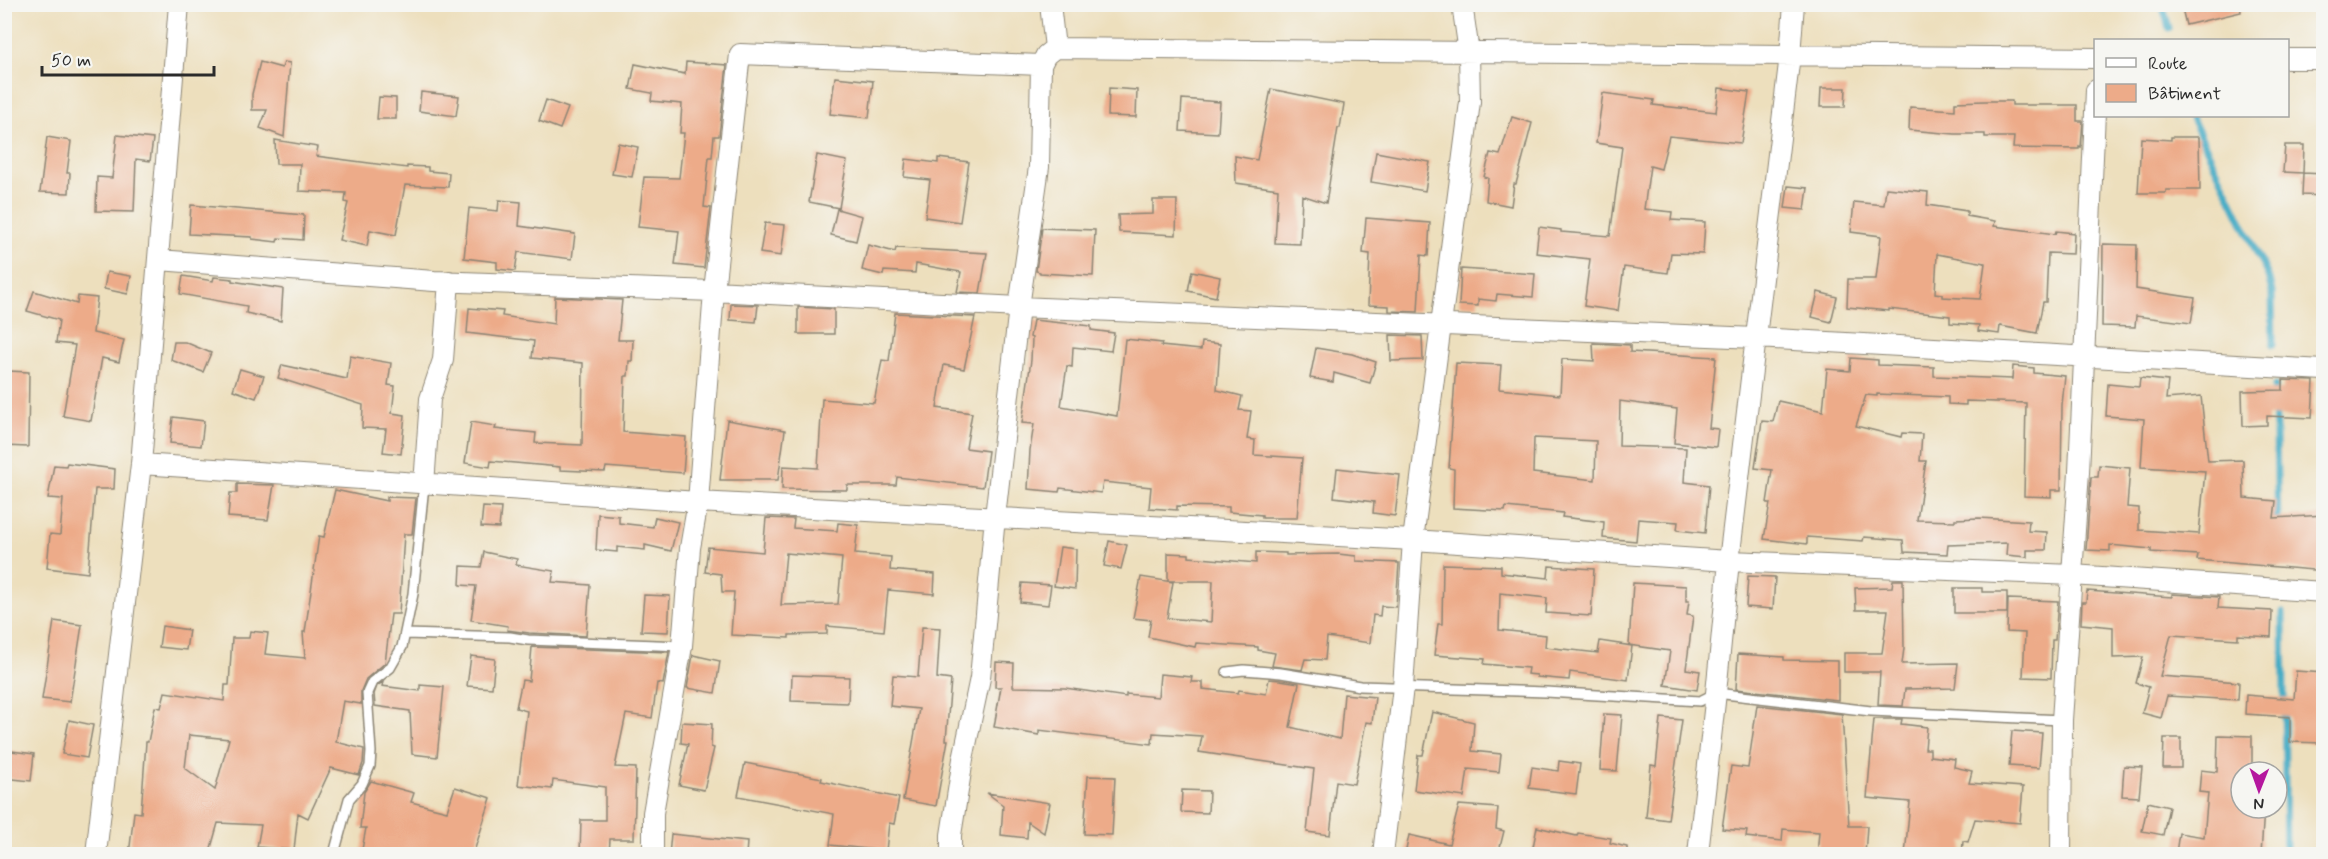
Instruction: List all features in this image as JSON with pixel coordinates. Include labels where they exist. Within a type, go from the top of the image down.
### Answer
[{"type":"street","points":[[96,855],[141,464],[179,4]]},
{"type":"street","points":[[1050,4],[1055,48]]},
{"type":"street","points":[[1383,855],[1404,687],[1413,540],[1470,102],[1469,52],[1462,4]]},
{"type":"street","points":[[1698,855],[1729,561],[1790,55],[1794,4]]},
{"type":"street","points":[[951,855],[951,835],[963,759],[980,678],[995,517],[1019,307],[1039,167],[1041,65],[1046,55],[1055,48],[2094,58]]},
{"type":"street","points":[[654,855],[653,813],[682,646],[690,548],[698,502],[714,291],[740,54],[1041,65]]},
{"type":"street","points":[[2289,59],[2324,59]]},
{"type":"street","points":[[2061,855],[2062,720],[2079,472],[2095,117]]},
{"type":"street","points":[[159,260],[449,281],[1756,338],[2324,370]]},
{"type":"street","points":[[424,485],[430,399],[443,360],[449,281]]},
{"type":"street","points":[[141,464],[698,502],[1413,540],[1729,561],[2072,575],[2324,592]]},
{"type":"lane","points":[[334,855],[349,799],[362,784],[369,766],[371,752],[367,693],[372,682],[384,674],[395,662],[402,647],[417,560],[424,485]]},
{"type":"lane","points":[[405,634],[682,646]]},
{"type":"lane","points":[[1227,672],[1262,671],[1360,686],[1700,701],[1716,693],[1871,711],[2062,720]]},
{"type":"building","points":[[2181,4],[2240,4],[2241,12],[2186,25]]},
{"type":"building","points":[[260,62],[282,68],[284,62],[290,63],[284,137],[260,128],[267,110],[252,110],[252,94]]},
{"type":"building","points":[[686,62],[727,65],[719,136],[714,136],[712,157],[709,157],[704,207],[711,208],[704,268],[675,265],[679,231],[638,227],[644,177],[679,178],[684,133],[680,133],[682,104],[651,101],[652,93],[630,89],[635,64],[685,74]]},
{"type":"building","points":[[835,77],[873,81],[869,118],[830,114]]},
{"type":"building","points":[[1109,88],[1137,90],[1136,117],[1108,116]]},
{"type":"building","points":[[1719,88],[1749,92],[1741,143],[1669,136],[1661,169],[1650,166],[1644,209],[1672,212],[1671,220],[1705,222],[1703,254],[1671,253],[1668,273],[1624,267],[1618,311],[1584,306],[1590,259],[1536,253],[1539,227],[1561,230],[1561,232],[1610,236],[1622,147],[1596,143],[1603,93],[1654,100],[1653,105],[1716,112]]},
{"type":"building","points":[[1821,88],[1846,88],[1845,107],[1820,107]]},
{"type":"building","points":[[1271,89],[1344,104],[1326,203],[1302,195],[1300,244],[1275,243],[1278,189],[1236,183],[1235,156],[1257,160]]},
{"type":"building","points":[[421,92],[459,96],[456,116],[419,111]]},
{"type":"building","points":[[379,97],[396,98],[396,119],[377,119]]},
{"type":"building","points":[[1182,99],[1220,102],[1218,133],[1180,131]]},
{"type":"building","points":[[546,100],[568,108],[560,129],[539,121]]},
{"type":"building","points":[[2012,101],[2012,105],[2077,105],[2077,121],[2083,121],[2081,147],[2079,146],[2079,149],[2013,148],[2014,137],[1985,137],[1985,134],[1909,130],[1910,107],[1955,110],[1955,102]]},
{"type":"building","points":[[1512,117],[1532,123],[1516,184],[1514,184],[1511,206],[1486,201],[1488,178],[1484,177],[1490,153],[1500,155]]},
{"type":"building","points":[[117,135],[153,139],[150,161],[136,159],[134,212],[96,211],[97,177],[112,178]]},
{"type":"building","points":[[47,137],[71,141],[67,173],[70,173],[69,193],[40,192]]},
{"type":"building","points":[[2171,137],[2199,137],[2200,190],[2138,193],[2141,138],[2171,140]]},
{"type":"building","points":[[275,140],[318,147],[316,156],[407,168],[407,166],[428,167],[428,171],[449,173],[448,187],[405,185],[396,235],[370,230],[367,246],[339,240],[348,203],[345,202],[346,193],[299,191],[300,164],[276,164]]},
{"type":"building","points":[[618,143],[638,147],[632,177],[612,174]]},
{"type":"building","points":[[2285,145],[2304,145],[2303,173],[2283,172]]},
{"type":"building","points":[[1376,152],[1430,162],[1425,191],[1371,182]]},
{"type":"building","points":[[817,155],[847,161],[839,208],[809,202]]},
{"type":"building","points":[[938,158],[969,162],[960,222],[925,217],[930,180],[904,177],[906,159],[938,163]]},
{"type":"building","points":[[2303,173],[2324,174],[2324,196],[2302,195]]},
{"type":"building","points":[[1788,186],[1808,188],[1805,210],[1785,208]]},
{"type":"building","points":[[1886,188],[1928,192],[1927,205],[1967,211],[1967,216],[1995,221],[1994,226],[2055,234],[2056,231],[2074,233],[2073,254],[2048,253],[2046,302],[2043,302],[2037,333],[2000,326],[1999,334],[1978,331],[1979,325],[1950,323],[1950,316],[1847,307],[1848,279],[1876,279],[1881,236],[1851,232],[1854,202],[1884,205]],"holes":[[[1937,254],[1985,263],[1980,299],[1942,297],[1942,294],[1935,293]]]},
{"type":"building","points":[[499,200],[521,202],[519,226],[575,234],[572,259],[518,252],[515,271],[497,269],[497,262],[464,258],[469,208],[498,211]]},
{"type":"building","points":[[1153,200],[1177,200],[1176,235],[1119,232],[1118,215],[1153,214]]},
{"type":"building","points":[[191,205],[304,215],[303,240],[278,238],[277,242],[252,239],[252,237],[189,234]]},
{"type":"building","points":[[837,209],[862,216],[856,241],[831,235]]},
{"type":"building","points":[[1366,218],[1430,223],[1428,256],[1421,255],[1418,312],[1389,311],[1389,306],[1368,305],[1370,254],[1363,253]]},
{"type":"building","points":[[765,223],[785,225],[781,256],[760,253]]},
{"type":"building","points":[[1042,228],[1095,230],[1093,276],[1036,271]]},
{"type":"building","points":[[2103,244],[2137,245],[2136,289],[2195,298],[2191,323],[2136,316],[2135,327],[2102,326]]},
{"type":"building","points":[[868,245],[895,252],[896,248],[987,253],[980,293],[957,292],[961,272],[916,264],[915,273],[884,271],[883,275],[862,270]]},
{"type":"building","points":[[1461,269],[1535,274],[1533,297],[1497,294],[1496,301],[1478,299],[1478,306],[1459,305]]},
{"type":"building","points":[[1192,271],[1220,277],[1216,297],[1188,291]]},
{"type":"building","points":[[107,272],[131,276],[128,294],[104,289]]},
{"type":"building","points":[[183,276],[213,281],[214,277],[232,279],[232,281],[283,289],[281,321],[246,313],[247,306],[180,294]]},
{"type":"building","points":[[34,291],[77,304],[78,296],[97,298],[93,333],[124,340],[119,362],[102,358],[91,421],[63,416],[75,345],[56,343],[59,320],[27,311]]},
{"type":"building","points":[[1818,292],[1837,297],[1831,322],[1812,317]]},
{"type":"building","points":[[555,297],[622,300],[618,340],[633,340],[632,361],[629,361],[628,376],[625,376],[623,432],[686,437],[683,473],[606,467],[605,472],[560,470],[560,467],[491,461],[490,467],[465,463],[471,422],[496,426],[495,429],[536,433],[535,443],[582,445],[583,363],[532,358],[534,341],[467,333],[469,308],[503,311],[502,316],[554,324]]},
{"type":"building","points":[[731,304],[758,305],[756,322],[730,320]]},
{"type":"building","points":[[798,307],[834,309],[834,334],[798,334]]},
{"type":"building","points":[[895,313],[975,317],[964,369],[944,365],[937,408],[972,413],[966,448],[988,451],[983,487],[897,477],[896,485],[847,485],[847,490],[782,489],[783,466],[818,468],[822,399],[874,403],[882,360],[889,361]]},
{"type":"building","points":[[1033,320],[1091,326],[1091,330],[1114,333],[1111,351],[1073,347],[1072,367],[1067,366],[1061,406],[1117,416],[1125,339],[1201,350],[1202,342],[1220,344],[1217,390],[1242,396],[1239,410],[1251,411],[1247,439],[1255,440],[1254,455],[1302,458],[1297,518],[1262,518],[1262,515],[1229,512],[1229,507],[1177,506],[1177,510],[1149,508],[1151,487],[1103,482],[1101,493],[1060,488],[1059,492],[1028,489],[1034,424],[1022,423],[1031,360],[1032,338],[1030,337]]},
{"type":"building","points":[[1390,335],[1422,336],[1423,360],[1391,361]]},
{"type":"building","points":[[174,342],[185,342],[211,353],[203,372],[171,360]]},
{"type":"building","points":[[1593,343],[1630,345],[1630,352],[1716,357],[1709,428],[1718,429],[1716,447],[1674,443],[1677,409],[1620,401],[1619,446],[1686,448],[1684,482],[1709,485],[1705,533],[1677,530],[1678,522],[1638,519],[1636,541],[1603,538],[1604,522],[1562,517],[1563,513],[1506,507],[1505,511],[1453,508],[1454,469],[1449,468],[1456,363],[1501,365],[1499,389],[1560,395],[1562,359],[1594,361]],"holes":[[[1534,438],[1596,441],[1595,480],[1533,473]]]},
{"type":"building","points":[[1316,348],[1352,354],[1376,362],[1370,383],[1334,373],[1333,382],[1310,378]]},
{"type":"building","points":[[350,356],[391,363],[388,385],[395,386],[392,413],[405,415],[401,454],[383,452],[386,429],[362,428],[363,405],[278,378],[282,365],[347,379]]},
{"type":"building","points":[[1851,358],[1878,360],[1878,365],[1934,367],[1934,376],[2012,379],[2013,366],[2034,368],[2034,373],[2065,376],[2062,405],[2061,490],[2051,490],[2051,497],[2024,496],[2026,403],[1966,401],[1966,405],[1948,404],[1948,397],[1866,395],[1856,426],[1901,437],[1902,433],[1922,434],[1920,461],[1926,461],[1917,520],[1955,521],[1955,519],[1979,518],[2029,521],[2028,531],[2047,532],[2046,550],[2027,550],[2027,557],[2006,555],[2007,543],[1948,545],[1947,554],[1904,552],[1903,540],[1864,537],[1863,541],[1807,537],[1807,544],[1764,539],[1770,503],[1767,503],[1772,470],[1755,468],[1762,421],[1773,422],[1778,401],[1823,411],[1827,369],[1850,371]]},
{"type":"building","points":[[240,369],[264,376],[256,398],[233,390]]},
{"type":"building","points":[[8,371],[29,372],[28,447],[4,446],[4,382],[7,382]]},
{"type":"building","points":[[2140,378],[2168,381],[2166,399],[2201,396],[2208,461],[2243,460],[2244,498],[2276,501],[2274,518],[2324,515],[2324,571],[2197,560],[2198,555],[2151,552],[2151,549],[2110,545],[2110,551],[2086,550],[2091,477],[2098,477],[2099,465],[2130,468],[2127,507],[2139,508],[2139,530],[2199,534],[2205,471],[2141,467],[2144,419],[2106,416],[2108,384],[2139,387]]},
{"type":"building","points":[[2283,380],[2314,381],[2312,418],[2267,416],[2267,425],[2243,426],[2242,391],[2283,390]]},
{"type":"building","points":[[173,417],[204,421],[201,446],[170,443]]},
{"type":"building","points":[[727,420],[785,430],[778,480],[720,480]]},
{"type":"building","points":[[67,463],[115,469],[114,489],[95,489],[88,573],[47,568],[50,534],[60,535],[63,499],[48,498],[54,465],[66,466]]},
{"type":"building","points":[[1337,468],[1400,475],[1395,516],[1373,513],[1374,502],[1334,497]]},
{"type":"building","points":[[237,484],[274,485],[268,520],[228,517],[230,493],[237,493]]},
{"type":"building","points":[[335,490],[387,501],[387,497],[416,498],[412,534],[404,534],[399,614],[391,614],[385,663],[366,679],[361,691],[361,704],[343,701],[336,742],[364,749],[359,775],[331,768],[308,818],[298,813],[294,850],[257,847],[261,825],[218,823],[209,855],[129,855],[134,812],[141,813],[146,742],[148,742],[155,707],[161,708],[165,692],[224,701],[225,685],[229,685],[232,638],[249,638],[250,631],[268,633],[265,654],[305,658],[303,632],[305,632],[319,536],[324,537]],"holes":[[[189,735],[229,739],[215,790],[185,768]]]},
{"type":"building","points":[[483,507],[501,508],[499,528],[481,527]]},
{"type":"building","points":[[598,514],[619,516],[619,523],[653,527],[655,517],[678,522],[671,551],[645,545],[645,550],[617,547],[617,552],[596,550]]},
{"type":"building","points":[[766,518],[794,519],[793,528],[837,531],[838,523],[858,525],[855,554],[891,557],[890,570],[935,574],[934,594],[888,590],[884,631],[827,626],[827,634],[789,635],[789,638],[731,635],[734,592],[722,592],[721,574],[705,572],[708,547],[763,552]],"holes":[[[786,553],[842,558],[838,604],[781,605]]]},
{"type":"building","points":[[1109,541],[1127,545],[1121,569],[1104,566]]},
{"type":"building","points":[[1060,547],[1076,549],[1075,589],[1054,586]]},
{"type":"building","points":[[484,552],[517,559],[516,565],[554,571],[552,582],[590,585],[586,636],[507,630],[508,626],[471,620],[476,586],[460,585],[461,566],[481,567]]},
{"type":"building","points":[[1256,552],[1286,553],[1286,555],[1338,554],[1356,556],[1356,561],[1399,563],[1396,607],[1381,606],[1380,616],[1373,615],[1370,643],[1327,637],[1325,660],[1305,659],[1302,670],[1272,666],[1275,653],[1258,650],[1258,647],[1196,643],[1195,647],[1148,637],[1151,620],[1133,618],[1141,577],[1173,582],[1167,618],[1211,622],[1213,581],[1168,581],[1168,553],[1256,563]]},
{"type":"building","points":[[1443,564],[1501,566],[1501,573],[1548,578],[1549,566],[1594,569],[1591,616],[1546,613],[1547,598],[1500,593],[1499,630],[1546,635],[1545,647],[1598,653],[1600,641],[1632,646],[1628,680],[1570,672],[1569,680],[1537,677],[1537,675],[1527,674],[1528,668],[1484,664],[1485,659],[1434,655],[1438,624],[1442,624]]},
{"type":"building","points":[[1748,576],[1775,577],[1773,609],[1746,607]]},
{"type":"building","points":[[1893,580],[1903,580],[1904,648],[1902,664],[1958,663],[1955,688],[1905,689],[1903,706],[1878,705],[1880,672],[1844,672],[1844,653],[1882,653],[1888,610],[1856,610],[1855,588],[1892,587]]},
{"type":"building","points":[[1022,583],[1051,585],[1048,605],[1020,602]]},
{"type":"building","points":[[1633,583],[1686,586],[1686,601],[1689,601],[1687,615],[1693,616],[1686,669],[1700,671],[1697,690],[1665,685],[1670,651],[1629,645]]},
{"type":"building","points":[[1954,588],[1982,588],[1982,592],[2007,592],[2007,613],[1954,613]]},
{"type":"building","points":[[2087,591],[2172,597],[2172,594],[2219,597],[2218,608],[2272,611],[2271,637],[2238,635],[2238,639],[2171,635],[2160,676],[2239,682],[2238,700],[2167,696],[2161,718],[2142,713],[2149,687],[2136,683],[2143,657],[2113,658],[2113,627],[2081,624],[2082,602],[2086,602]]},
{"type":"building","points":[[644,595],[670,596],[668,632],[641,631]]},
{"type":"building","points":[[2008,599],[2058,601],[2055,640],[2052,640],[2051,678],[2023,677],[2025,633],[2007,632]]},
{"type":"building","points":[[54,621],[82,625],[70,702],[42,699]]},
{"type":"building","points":[[162,626],[189,630],[186,650],[159,647]]},
{"type":"building","points":[[922,627],[940,628],[937,678],[951,680],[946,740],[948,740],[936,806],[903,800],[919,709],[890,706],[893,675],[918,677]]},
{"type":"building","points":[[532,647],[669,652],[663,684],[657,683],[652,718],[626,714],[615,767],[636,768],[634,839],[610,839],[609,855],[580,855],[581,820],[605,820],[605,787],[553,780],[552,789],[518,785],[527,711],[516,708],[522,680],[529,681]]},
{"type":"building","points":[[1738,654],[1784,657],[1784,660],[1838,661],[1838,700],[1736,689]]},
{"type":"building","points":[[693,655],[720,661],[715,693],[687,688]]},
{"type":"building","points":[[471,656],[495,659],[492,688],[467,686]]},
{"type":"building","points":[[996,662],[1014,663],[1013,687],[1065,688],[1126,697],[1126,694],[1158,697],[1160,674],[1192,677],[1191,682],[1203,682],[1203,689],[1238,693],[1239,690],[1266,694],[1269,679],[1299,683],[1290,727],[1340,739],[1344,694],[1375,697],[1372,723],[1366,722],[1354,784],[1336,781],[1330,835],[1307,832],[1314,769],[1199,752],[1202,736],[1153,733],[1152,744],[1039,730],[1039,735],[994,727],[1001,687],[995,687]]},
{"type":"building","points":[[2296,671],[2324,673],[2324,743],[2290,742],[2290,717],[2245,714],[2246,695],[2294,699]]},
{"type":"building","points":[[792,675],[849,677],[848,703],[791,701]]},
{"type":"building","points":[[383,682],[382,686],[420,691],[420,685],[444,687],[437,757],[412,754],[410,711],[375,706],[374,694],[377,686]]},
{"type":"building","points":[[1757,705],[1842,714],[1849,826],[1867,826],[1865,855],[1817,855],[1819,832],[1783,829],[1782,841],[1746,837],[1747,831],[1722,829],[1731,766],[1748,768]]},
{"type":"building","points":[[1432,712],[1474,722],[1472,751],[1501,754],[1499,772],[1468,769],[1464,797],[1414,790],[1418,755],[1423,755]]},
{"type":"building","points":[[1604,714],[1622,715],[1617,771],[1600,770]]},
{"type":"building","points":[[1661,718],[1682,720],[1668,820],[1646,817],[1651,765],[1656,766]]},
{"type":"building","points":[[1874,719],[1902,719],[1901,724],[1927,727],[1925,749],[1930,749],[1930,756],[1955,759],[1954,767],[1972,771],[1969,783],[2023,787],[2020,823],[1975,819],[1968,842],[1963,841],[1962,855],[1905,855],[1910,802],[1867,798]]},
{"type":"building","points":[[69,720],[93,725],[87,758],[62,754]]},
{"type":"building","points":[[682,722],[712,724],[711,747],[714,748],[704,790],[679,785],[688,744],[681,743]]},
{"type":"building","points":[[2012,731],[2042,733],[2039,768],[2009,766]]},
{"type":"building","points":[[2218,735],[2252,736],[2252,760],[2229,760],[2229,820],[2263,820],[2261,855],[2176,853],[2179,833],[2204,837],[2208,793],[2199,792],[2201,770],[2217,772]]},
{"type":"building","points":[[2164,738],[2181,738],[2181,768],[2163,768]]},
{"type":"building","points":[[4,750],[34,754],[31,781],[4,778]]},
{"type":"building","points":[[1559,761],[1580,764],[1576,794],[1529,788],[1532,767],[1558,771]]},
{"type":"building","points":[[745,763],[822,778],[821,781],[899,798],[894,824],[889,823],[886,851],[830,845],[834,814],[738,796]]},
{"type":"building","points":[[2124,766],[2142,767],[2139,797],[2122,796]]},
{"type":"building","points":[[1088,776],[1115,777],[1112,835],[1084,834]]},
{"type":"building","points":[[371,781],[414,793],[411,802],[447,811],[455,787],[491,798],[473,855],[361,855],[366,828],[360,828],[364,792]]},
{"type":"building","points":[[1182,790],[1209,791],[1208,813],[1181,812]]},
{"type":"building","points":[[987,793],[1050,803],[1044,833],[1028,822],[1027,838],[1001,835],[1003,805]]},
{"type":"building","points":[[2148,802],[2169,807],[2163,835],[2142,831]]},
{"type":"building","points":[[1459,805],[1498,808],[1496,829],[1504,831],[1498,855],[1405,855],[1409,835],[1449,844]]},
{"type":"building","points":[[1537,827],[1577,836],[1578,833],[1611,838],[1610,843],[1627,847],[1627,855],[1542,855],[1532,852]]},
{"type":"building","points":[[671,834],[747,842],[746,855],[669,855]]},
{"type":"waterway","points":[[2162,4],[2169,28]]},
{"type":"waterway","points":[[2191,117],[2268,276],[2272,292],[2273,344]]},
{"type":"waterway","points":[[2275,386],[2278,526]]},
{"type":"waterway","points":[[2283,613],[2286,854]]}]
